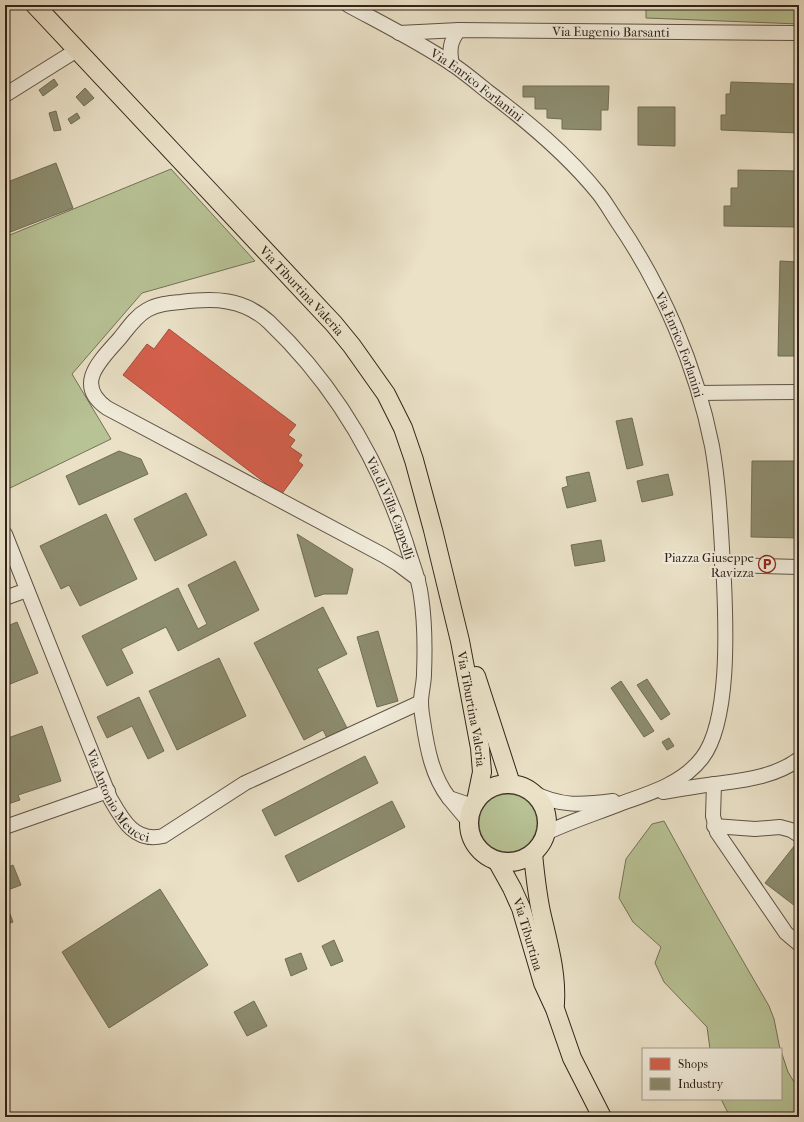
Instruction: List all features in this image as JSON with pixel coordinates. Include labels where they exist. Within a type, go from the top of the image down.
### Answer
[{"type":"main road","name":"Via Tiburtina Valeria","points":[[35,5],[334,324],[352,346],[386,394],[403,428],[414,460],[460,641],[480,748],[482,772],[472,810]]},
{"type":"main road","name":"Via Tiburtina Valeria","points":[[460,641],[482,692],[511,784]]},
{"type":"main road","points":[[472,810],[482,793],[501,784],[522,786],[532,792],[540,800],[545,810],[548,822],[546,833],[541,845],[533,854],[522,860],[509,863],[496,861]]},
{"type":"main road","name":"Via Tiburtina","points":[[472,810],[470,835],[476,846],[485,856],[496,861],[518,901],[543,983],[555,1009],[572,1058],[602,1117]]},
{"type":"main road","name":"Via Tiburtina","points":[[533,854],[540,903],[555,977],[555,1009]]},
{"type":"street","name":"Via Enrico Forlanini","points":[[348,5],[452,64],[525,120],[564,157],[599,194],[629,238],[655,284],[685,352],[699,393],[715,465],[725,612],[725,653],[720,712],[713,740],[703,758],[688,773],[672,783],[648,794]]},
{"type":"street","points":[[452,64],[450,46],[454,35],[459,30]]},
{"type":"street","name":"Via Eugenio Barsanti","points":[[399,33],[459,30],[799,33]]},
{"type":"street","points":[[5,95],[77,50]]},
{"type":"street","name":"Via di Villa Cappelli","points":[[418,580],[398,564],[383,555],[108,408],[98,400],[92,390],[91,376],[97,365],[135,319],[154,306],[167,303],[216,300],[239,304],[258,313],[270,323],[316,373],[347,416],[374,465],[402,532],[418,580],[422,604],[424,677],[421,702],[431,760],[438,781],[448,798],[472,810]]},
{"type":"street","points":[[699,393],[799,392]]},
{"type":"street","name":"Via Antonio Meucci","points":[[5,534],[108,791],[121,817],[133,830],[144,837],[154,838],[163,836],[245,783],[421,702]]},
{"type":"street","points":[[722,565],[799,567]]},
{"type":"street","points":[[5,598],[27,590]]},
{"type":"street","points":[[532,792],[546,799],[568,804],[605,802],[752,778],[770,773],[799,759]]},
{"type":"street","points":[[714,784],[714,826],[720,838],[786,933],[799,944]]},
{"type":"street","points":[[5,826],[108,791]]},
{"type":"street","points":[[546,833],[567,823],[648,794]]},
{"type":"street","points":[[714,826],[755,829],[780,827],[791,830],[799,835]]},
{"type":"green space","points":[[646,5],[799,5],[799,24],[646,18]]},
{"type":"green space","points":[[171,169],[255,261],[142,293],[72,374],[111,439],[10,488],[5,476],[5,237]]},
{"type":"green space","points":[[508,794],[519,796],[532,807],[535,812],[537,823],[535,834],[524,847],[519,850],[508,852],[497,850],[484,839],[481,834],[479,823],[481,812],[492,799],[497,796]]},
{"type":"green space","points":[[664,821],[769,1006],[774,1019],[780,1048],[710,1048],[707,1027],[664,982],[655,963],[661,947],[633,922],[619,898],[626,859],[652,824]]},
{"type":"green space","points":[[782,1054],[788,1072],[799,1090],[799,1117],[730,1117],[722,1100],[782,1100]]},
{"type":"building: Shops","points":[[169,329],[296,425],[288,435],[295,440],[290,447],[302,455],[298,461],[303,465],[281,495],[123,375],[147,344],[154,349]]},
{"type":"building: Industry","points":[[532,5],[532,6],[492,6]]},
{"type":"building: Industry","points":[[572,5],[615,5],[615,8],[572,7]]},
{"type":"building: Industry","points":[[54,79],[58,85],[43,96],[39,90]]},
{"type":"building: Industry","points":[[731,82],[799,84],[799,133],[721,130],[721,115],[726,115],[726,94],[730,94]]},
{"type":"building: Industry","points":[[523,86],[609,86],[608,110],[601,110],[601,130],[562,129],[562,119],[547,118],[547,109],[535,109],[535,97],[523,97]]},
{"type":"building: Industry","points":[[85,88],[94,98],[84,106],[76,97]]},
{"type":"building: Industry","points":[[638,107],[675,107],[675,146],[638,145]]},
{"type":"building: Industry","points":[[56,111],[61,130],[54,131],[49,113]]},
{"type":"building: Industry","points":[[77,113],[80,118],[71,124],[68,119]]},
{"type":"building: Industry","points":[[56,163],[73,208],[5,234],[5,183]]},
{"type":"building: Industry","points":[[738,170],[799,171],[799,227],[724,226],[724,206],[731,206],[731,188],[738,188]]},
{"type":"building: Industry","points":[[780,261],[799,262],[799,356],[778,356]]},
{"type":"building: Industry","points":[[632,418],[643,465],[627,469],[616,421]]},
{"type":"building: Industry","points":[[119,451],[141,459],[148,474],[79,505],[66,476]]},
{"type":"building: Industry","points":[[752,461],[799,461],[799,538],[751,537]]},
{"type":"building: Industry","points":[[589,472],[596,501],[567,508],[562,488],[568,486],[566,477]]},
{"type":"building: Industry","points":[[668,474],[673,495],[642,502],[637,481]]},
{"type":"building: Industry","points":[[186,493],[207,535],[155,561],[134,519]]},
{"type":"building: Industry","points":[[106,514],[137,579],[80,606],[69,585],[61,589],[40,546]]},
{"type":"building: Industry","points":[[297,534],[353,569],[347,594],[324,594],[315,597]]},
{"type":"building: Industry","points":[[601,540],[605,561],[575,566],[571,545]]},
{"type":"building: Industry","points":[[235,561],[259,610],[178,651],[166,627],[121,649],[133,673],[107,686],[82,636],[178,588],[198,629],[207,624],[188,585]]},
{"type":"building: Industry","points":[[323,607],[347,654],[317,669],[347,728],[327,738],[323,730],[304,740],[254,643]]},
{"type":"building: Industry","points":[[17,622],[38,673],[5,686],[5,627]]},
{"type":"building: Industry","points":[[378,631],[398,701],[377,707],[357,637]]},
{"type":"building: Industry","points":[[219,658],[246,716],[177,750],[149,691]]},
{"type":"building: Industry","points":[[647,679],[670,714],[661,720],[637,685]]},
{"type":"building: Industry","points":[[621,681],[654,731],[644,737],[611,688]]},
{"type":"building: Industry","points":[[139,697],[164,751],[148,759],[132,726],[107,738],[97,717]]},
{"type":"building: Industry","points":[[42,726],[61,781],[18,795],[20,800],[5,805],[5,739]]},
{"type":"building: Industry","points":[[669,738],[674,746],[667,750],[662,742]]},
{"type":"building: Industry","points":[[365,756],[378,783],[275,836],[262,810]]},
{"type":"building: Industry","points":[[392,801],[405,827],[298,882],[285,856]]},
{"type":"building: Industry","points":[[795,845],[799,849],[799,909],[765,883]]},
{"type":"building: Industry","points":[[13,865],[21,885],[5,891],[5,869]]},
{"type":"building: Industry","points":[[160,889],[208,965],[109,1028],[62,952]]},
{"type":"building: Industry","points":[[5,901],[13,922],[5,925]]},
{"type":"building: Industry","points":[[334,940],[343,961],[331,966],[322,946]]},
{"type":"building: Industry","points":[[301,953],[307,969],[291,976],[285,959]]},
{"type":"building: Industry","points":[[254,1001],[267,1026],[247,1036],[234,1012]]},
{"type":"place","name":"Piazza Giuseppe Ravizza","points":[[767,564]]}]
